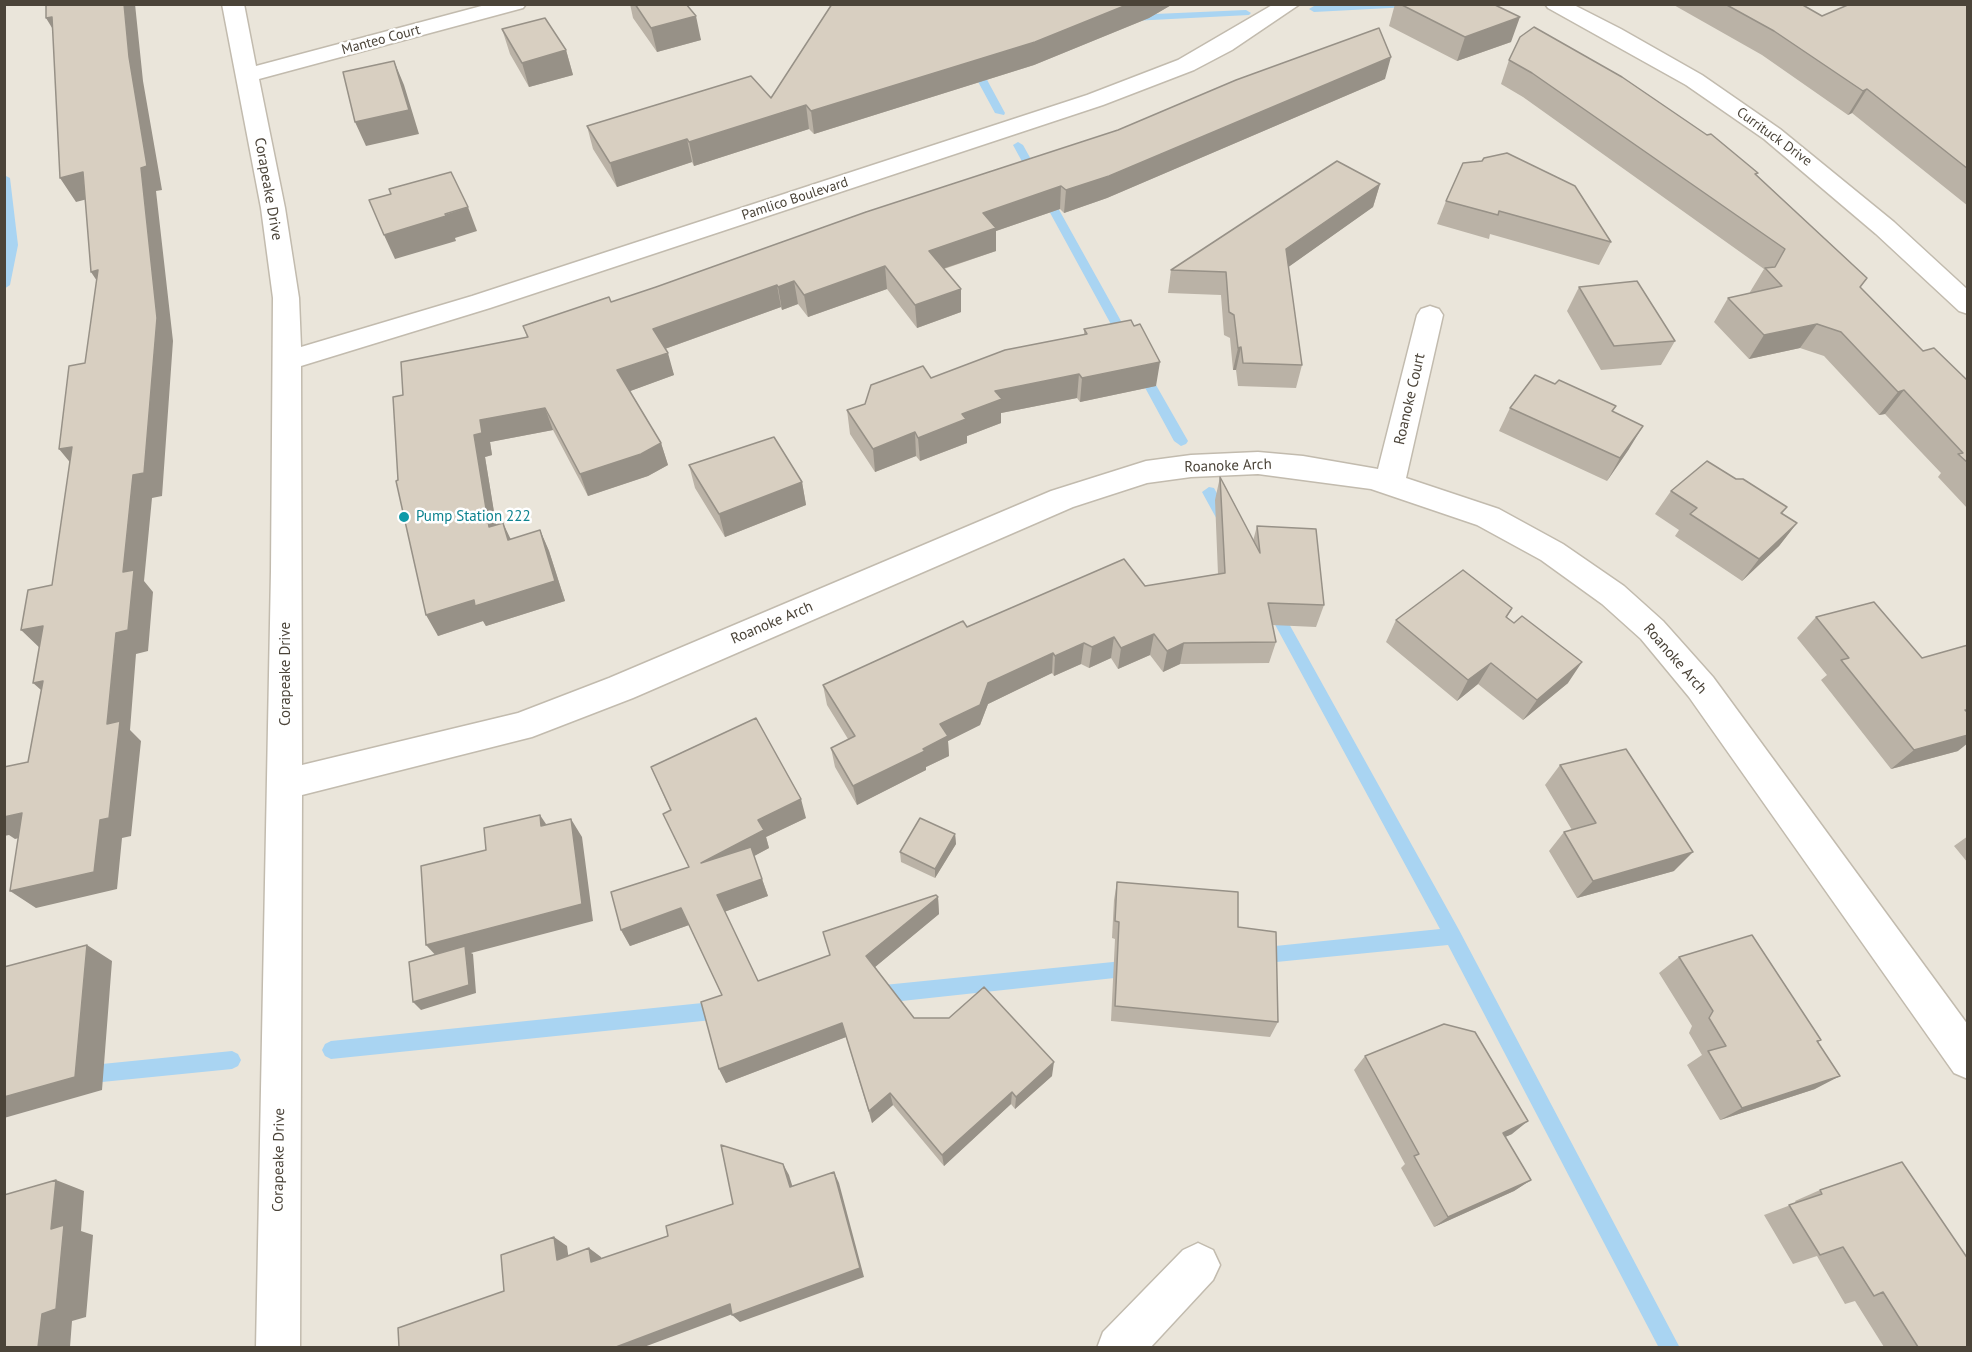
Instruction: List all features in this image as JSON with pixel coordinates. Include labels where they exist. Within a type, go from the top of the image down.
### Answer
[{"type":"street","name":"Corapeake Drive","points":[[233,4],[273,208],[286,298],[288,360],[285,784],[278,1347]]},
{"type":"street","name":"Manteo Court","points":[[247,75],[516,4]]},
{"type":"street","name":"Pamlico Boulevard","points":[[288,360],[492,298],[1095,100],[1186,64],[1224,45],[1290,4]]},
{"type":"street","name":"Currituck Drive","points":[[1556,4],[1694,80],[1772,134],[1869,213],[1968,304]]},
{"type":"street","name":"Roanoke Court","points":[[1390,482],[1430,315]]},
{"type":"street","name":"Roanoke Arch","points":[[285,784],[520,727],[621,688],[1062,499],[1146,472],[1191,466],[1258,464],[1303,467],[1390,482],[1488,517],[1552,552],[1613,595],[1652,630],[1701,687],[1968,1059]]},
{"type":"street","points":[[1119,1347],[1198,1265]]},
{"type":"shaded area","points":[[5,5],[1967,5],[1967,1347],[5,1347]]},
{"type":"building","points":[[46,4],[124,4],[129,57],[147,166],[141,168],[157,318],[144,473],[133,475],[123,572],[134,570],[128,630],[116,633],[107,724],[120,721],[109,818],[100,820],[94,872],[10,891],[22,813],[4,817],[4,767],[28,762],[43,681],[33,683],[43,626],[21,630],[28,590],[52,585],[72,447],[59,449],[69,366],[85,363],[98,270],[91,272],[83,172],[60,178],[52,17],[46,18]]},
{"type":"building","points":[[635,4],[686,4],[696,16],[651,28]]},
{"type":"building","points":[[832,4],[1129,4],[1035,42],[811,111],[806,105],[689,142],[687,139],[610,163],[587,126],[751,76],[771,98]]},
{"type":"building","points":[[1400,4],[1493,4],[1520,17],[1465,37]]},
{"type":"building","points":[[1725,4],[1801,4],[1822,16],[1850,4],[1968,4],[1968,169],[1867,89],[1863,91],[1774,31]]},
{"type":"building","points":[[545,18],[566,50],[522,63],[502,29]]},
{"type":"building","points":[[1534,27],[1622,77],[1707,135],[1711,134],[1758,173],[1755,174],[1867,278],[1860,287],[1923,351],[1934,348],[1968,381],[1968,463],[1958,454],[1963,453],[1904,390],[1898,392],[1841,332],[1817,324],[1764,335],[1728,298],[1782,286],[1765,268],[1775,267],[1785,249],[1532,73],[1509,60],[1520,37]]},
{"type":"building","points":[[1379,28],[1391,57],[1109,176],[1066,190],[1061,186],[983,213],[996,228],[929,251],[961,289],[915,305],[885,266],[804,295],[794,281],[778,287],[777,285],[653,329],[668,353],[617,370],[661,443],[641,454],[580,474],[545,408],[480,420],[482,433],[474,435],[489,527],[503,523],[508,540],[540,530],[555,581],[475,606],[474,600],[426,615],[396,481],[398,480],[393,397],[403,395],[401,362],[528,337],[523,326],[609,297],[611,302],[866,212],[1118,130],[1236,80]]},
{"type":"building","points":[[394,61],[409,110],[355,122],[343,72]]},
{"type":"building","points":[[1507,153],[1575,186],[1611,242],[1499,211],[1498,215],[1446,201],[1463,163],[1482,161],[1484,158]]},
{"type":"building","points":[[1337,161],[1380,184],[1286,249],[1302,365],[1243,363],[1241,347],[1238,348],[1234,315],[1229,312],[1226,272],[1171,270]]},
{"type":"building","points":[[451,172],[468,207],[384,235],[369,200],[391,194],[389,189]]},
{"type":"building","points":[[1637,281],[1675,341],[1614,346],[1579,287]]},
{"type":"building","points":[[1131,320],[1134,326],[1140,324],[1160,362],[1082,378],[1079,374],[995,391],[1002,399],[962,414],[966,419],[918,438],[915,432],[873,449],[847,410],[865,404],[871,385],[923,366],[931,378],[1005,350],[1087,334],[1084,329]]},
{"type":"building","points":[[1535,375],[1555,384],[1559,380],[1616,406],[1612,411],[1643,426],[1620,458],[1510,408]]},
{"type":"building","points":[[774,437],[802,482],[719,514],[689,465]]},
{"type":"building","points":[[1707,461],[1736,479],[1743,479],[1787,507],[1781,513],[1797,523],[1759,559],[1690,514],[1697,508],[1671,491]]},
{"type":"building","points":[[1220,477],[1260,553],[1257,526],[1316,529],[1324,605],[1268,603],[1276,642],[1184,643],[1167,651],[1154,634],[1121,648],[1114,637],[1092,647],[1084,643],[1055,656],[1053,653],[988,683],[980,705],[940,724],[948,736],[923,749],[925,751],[853,786],[831,748],[855,736],[823,685],[963,621],[967,627],[1124,559],[1145,586],[1225,573]]},
{"type":"building","points":[[1463,570],[1512,608],[1506,617],[1514,623],[1522,616],[1582,662],[1537,700],[1491,663],[1468,680],[1396,620]]},
{"type":"building","points":[[1874,602],[1922,658],[1968,645],[1968,710],[1965,710],[1968,713],[1968,735],[1914,750],[1841,660],[1849,658],[1816,617]]},
{"type":"building","points":[[756,718],[801,799],[758,820],[764,830],[701,863],[751,847],[762,879],[717,895],[758,981],[830,955],[823,932],[936,895],[938,897],[866,956],[914,1018],[949,1018],[984,987],[1054,1062],[1016,1097],[1012,1092],[942,1155],[890,1093],[869,1111],[842,1023],[719,1069],[701,1002],[722,995],[681,908],[621,930],[611,892],[689,867],[663,814],[671,810],[651,767]]},
{"type":"building","points":[[1626,749],[1693,852],[1593,881],[1564,832],[1596,823],[1560,765]]},
{"type":"building","points":[[540,815],[541,826],[571,819],[582,904],[426,945],[421,866],[486,850],[484,828]]},
{"type":"building","points":[[920,818],[955,834],[935,869],[900,852]]},
{"type":"building","points":[[1117,882],[1238,892],[1238,927],[1276,932],[1278,1022],[1115,1006],[1119,922],[1115,921]]},
{"type":"building","points":[[1752,935],[1821,1040],[1817,1041],[1840,1076],[1742,1108],[1708,1051],[1726,1046],[1709,1018],[1713,1011],[1679,957]]},
{"type":"building","points":[[87,945],[75,1077],[4,1097],[4,967]]},
{"type":"building","points":[[465,946],[469,985],[413,1002],[409,962]]},
{"type":"building","points":[[1444,1024],[1475,1032],[1528,1121],[1503,1133],[1531,1180],[1448,1217],[1414,1156],[1419,1154],[1365,1056]]},
{"type":"building","points":[[721,1145],[783,1164],[790,1187],[834,1172],[860,1268],[732,1315],[730,1304],[616,1347],[399,1347],[398,1328],[504,1291],[501,1255],[554,1237],[557,1260],[589,1248],[591,1262],[668,1236],[666,1226],[733,1204]]},
{"type":"building","points":[[1902,1162],[1968,1259],[1968,1347],[1918,1347],[1883,1292],[1874,1296],[1843,1247],[1820,1255],[1789,1205],[1822,1194],[1820,1190]]},
{"type":"building","points":[[56,1180],[51,1229],[64,1225],[56,1309],[42,1314],[38,1347],[4,1347],[4,1195]]},
{"type":"waterway","points":[[1314,9],[1409,4]]},
{"type":"waterway","points":[[1132,18],[1246,13]]},
{"type":"waterway","points":[[974,65],[1000,113]]},
{"type":"waterway","points":[[1018,145],[1125,339]]},
{"type":"waterway","points":[[4,178],[12,245],[4,285]]},
{"type":"waterway","points":[[1142,371],[1181,441]]},
{"type":"waterway","points":[[1209,492],[1225,521]]},
{"type":"waterway","points":[[1273,608],[1453,936]]},
{"type":"waterway","points":[[1256,956],[1453,936]]},
{"type":"waterway","points":[[1453,936],[1670,1348]]},
{"type":"waterway","points":[[874,995],[1133,968]]},
{"type":"waterway","points":[[331,1050],[722,1010]]},
{"type":"waterway","points":[[82,1075],[232,1060]]},
{"type":"place","name":"Pump Station 222","points":[[404,517]]}]
